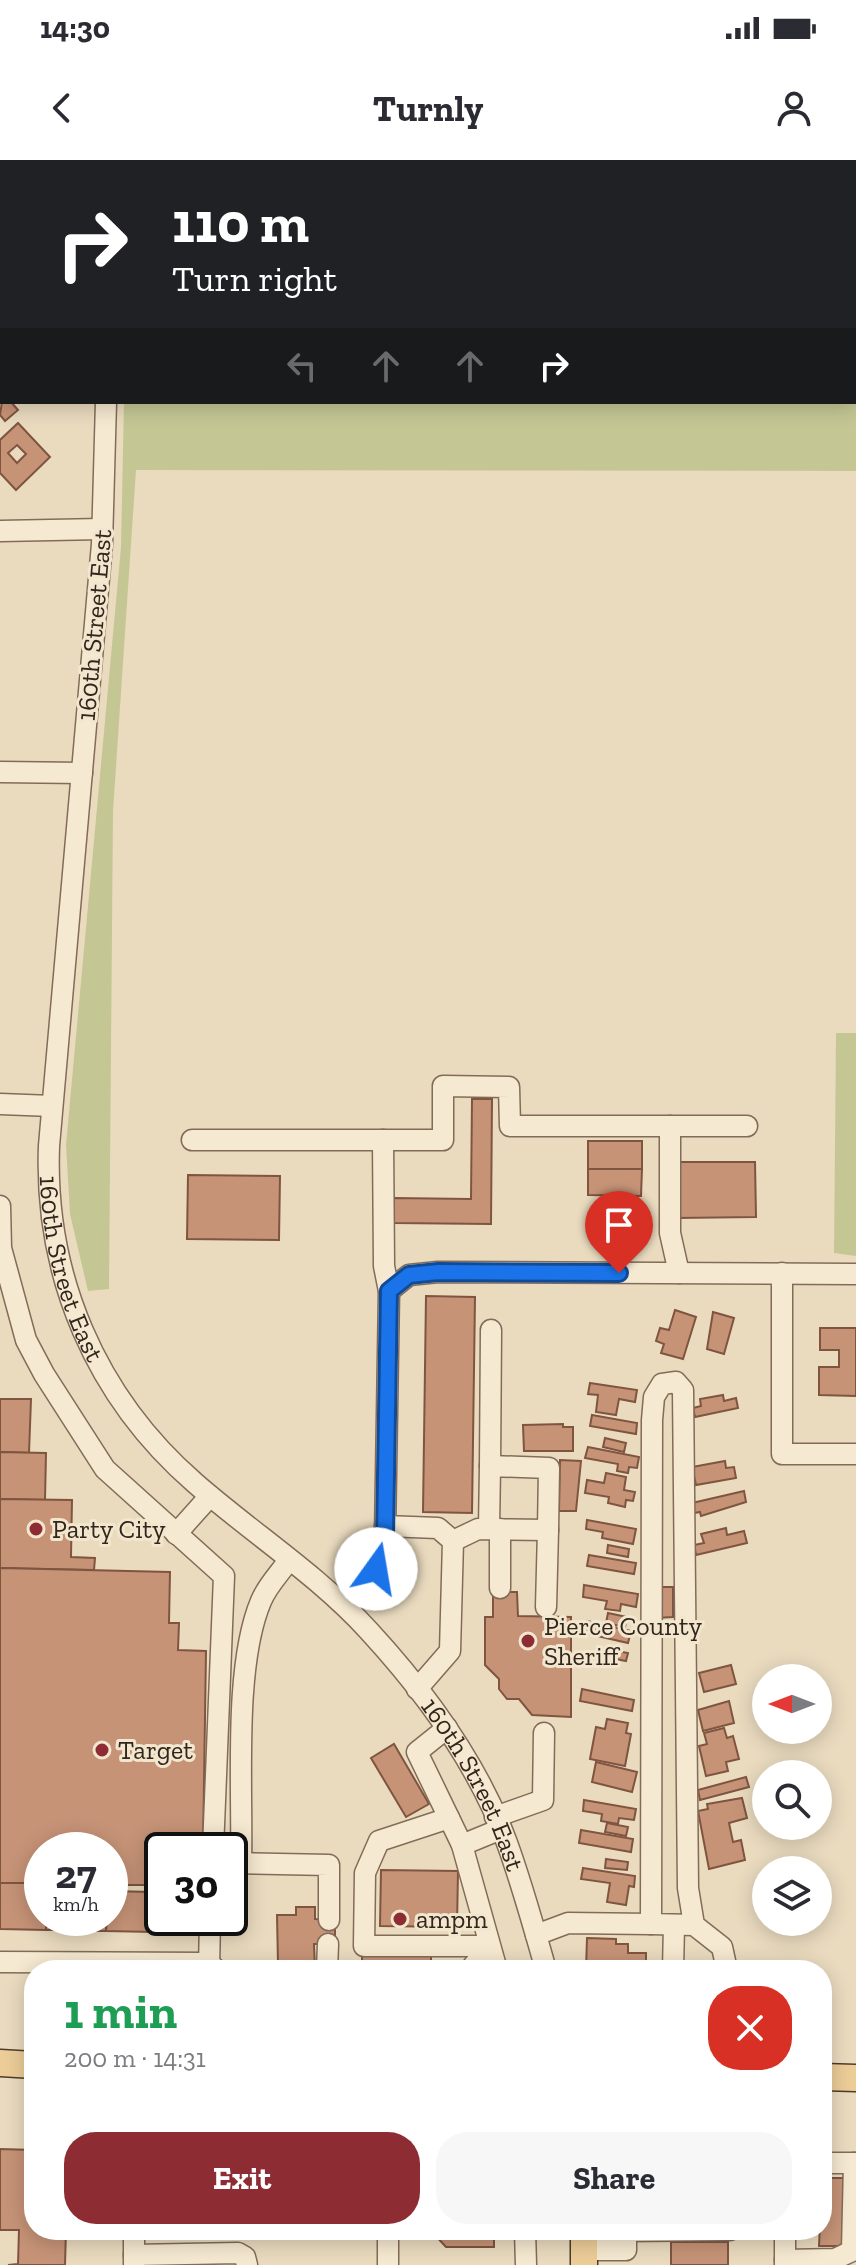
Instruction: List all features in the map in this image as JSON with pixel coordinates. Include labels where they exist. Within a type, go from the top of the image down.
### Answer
[{"type":"main road","points":[[0,2063],[24,2064]]},
{"type":"street","name":"160th Street East","points":[[106,404],[102,529],[52,1106],[49,1212],[55,1250],[86,1341],[107,1381],[134,1419],[161,1451],[210,1496],[348,1608],[447,1728],[498,1823],[543,1960]]},
{"type":"street","points":[[0,531],[102,529]]},
{"type":"street","points":[[0,772],[82,773]]},
{"type":"street","points":[[192,1140],[443,1140],[443,1086],[509,1087],[510,1126],[747,1126]]},
{"type":"street","points":[[0,1104],[52,1106]]},
{"type":"street","points":[[670,1126],[670,1233],[679,1273]]},
{"type":"street","points":[[348,1608],[376,1569],[385,1526],[389,1291],[384,1266],[383,1140]]},
{"type":"street","points":[[0,1206],[1,1248],[26,1340],[44,1374],[105,1469],[224,1576],[214,1832]]},
{"type":"street","points":[[389,1291],[409,1275],[438,1272],[856,1274]]},
{"type":"street","points":[[782,1273],[782,1454],[856,1454]]},
{"type":"street","points":[[491,1330],[490,1466],[500,1588]]},
{"type":"street","points":[[651,1924],[652,1420],[654,1397],[662,1384],[676,1382],[683,1390],[688,1888],[684,1925],[675,1960]]},
{"type":"street","points":[[490,1466],[549,1468],[546,1607]]},
{"type":"street","points":[[176,1534],[210,1496]]},
{"type":"street","points":[[385,1526],[438,1528],[453,1541]]},
{"type":"street","points":[[453,1541],[478,1529],[548,1530]]},
{"type":"street","points":[[417,1689],[450,1651],[453,1541]]},
{"type":"street","points":[[237,1832],[245,1666],[253,1625],[263,1597],[289,1560]]},
{"type":"street","points":[[651,1657],[687,1657]]},
{"type":"street","points":[[447,1728],[417,1752],[462,1845],[494,1960]]},
{"type":"street","points":[[462,1845],[543,1800],[544,1733]]},
{"type":"street","points":[[449,1818],[379,1841],[365,1873],[364,1946],[489,1946]]},
{"type":"street","points":[[248,1863],[329,1865],[329,1920]]},
{"type":"street","points":[[536,1935],[568,1923],[684,1925],[722,1947],[725,1960]]},
{"type":"street","points":[[210,1936],[210,1960]]},
{"type":"street","points":[[327,1960],[328,1944]]},
{"type":"street","points":[[478,1960],[489,1946]]},
{"type":"street","points":[[488,1960],[489,1946]]},
{"type":"street","points":[[0,1962],[24,1963]]},
{"type":"street","points":[[785,2240],[785,2262],[835,2259],[846,2257],[852,2251],[855,2163],[832,2163]]},
{"type":"street","points":[[388,2240],[388,2265]]},
{"type":"street","points":[[525,2240],[526,2265]]},
{"type":"street","points":[[584,2248],[626,2250],[626,2240]]},
{"type":"street","points":[[134,2260],[172,2260],[238,2253],[245,2257],[247,2265]]},
{"type":"green space","points":[[124,404],[856,404],[856,471],[136,470],[113,811],[109,1289],[88,1291],[70,1214],[66,1145],[121,547]]},
{"type":"green space","points":[[836,1033],[856,1033],[856,1256],[834,1253]]},
{"type":"building","points":[[2,404],[13,404],[18,410],[5,421],[0,415]]},
{"type":"building","points":[[18,423],[50,457],[16,490],[0,473],[0,440]],"holes":[[[17,445],[26,454],[17,463],[8,453]]]},
{"type":"building","points":[[472,1099],[492,1099],[491,1224],[394,1223],[394,1198],[471,1199]]},
{"type":"building","points":[[588,1141],[642,1141],[642,1169],[588,1169]]},
{"type":"building","points":[[677,1162],[755,1162],[756,1217],[677,1218]]},
{"type":"building","points":[[588,1169],[642,1169],[641,1196],[588,1195]]},
{"type":"building","points":[[188,1175],[280,1176],[279,1240],[187,1239]]},
{"type":"building","points":[[426,1296],[475,1297],[472,1513],[423,1512]]},
{"type":"building","points":[[675,1310],[696,1317],[683,1359],[661,1353],[664,1344],[656,1341],[660,1328],[669,1330]]},
{"type":"building","points":[[713,1312],[734,1318],[724,1354],[707,1349]]},
{"type":"building","points":[[820,1328],[856,1328],[856,1396],[819,1395],[819,1367],[839,1367],[839,1350],[820,1350]]},
{"type":"building","points":[[590,1383],[637,1390],[635,1402],[619,1399],[616,1415],[596,1412],[598,1395],[588,1394]]},
{"type":"building","points":[[723,1395],[724,1401],[736,1398],[738,1408],[695,1417],[693,1408],[701,1406],[700,1399]]},
{"type":"building","points":[[0,1399],[31,1399],[29,1453],[0,1452]]},
{"type":"building","points":[[592,1415],[637,1423],[636,1434],[590,1426]]},
{"type":"building","points":[[563,1424],[563,1427],[573,1427],[573,1451],[524,1451],[523,1425]]},
{"type":"building","points":[[605,1438],[626,1443],[624,1452],[603,1447]]},
{"type":"building","points":[[588,1447],[639,1457],[637,1468],[629,1467],[628,1473],[617,1471],[618,1464],[585,1458]]},
{"type":"building","points":[[0,1452],[46,1453],[45,1500],[0,1499]]},
{"type":"building","points":[[560,1460],[581,1461],[576,1511],[559,1511]]},
{"type":"building","points":[[725,1461],[726,1468],[734,1467],[736,1478],[696,1485],[692,1467]]},
{"type":"building","points":[[606,1473],[626,1477],[624,1490],[635,1492],[633,1501],[626,1500],[625,1507],[608,1503],[609,1497],[585,1493],[587,1480],[604,1483]]},
{"type":"building","points":[[744,1491],[746,1502],[701,1516],[700,1512],[694,1513],[692,1503]]},
{"type":"building","name":"Party City","points":[[0,1499],[72,1500],[71,1557],[95,1558],[94,1570],[0,1568]]},
{"type":"building","points":[[587,1520],[636,1529],[633,1544],[602,1538],[603,1532],[586,1529]]},
{"type":"building","points":[[726,1528],[727,1535],[744,1531],[747,1543],[696,1555],[694,1545],[704,1543],[701,1534]]},
{"type":"building","points":[[608,1545],[629,1549],[628,1557],[607,1553]]},
{"type":"building","points":[[589,1555],[636,1563],[634,1574],[587,1566]]},
{"type":"building","name":"Target","points":[[0,1568],[170,1572],[169,1623],[179,1623],[178,1650],[206,1651],[203,1832],[144,1832],[144,1885],[128,1885],[128,1832],[24,1832],[24,1883],[0,1883]]},
{"type":"building","points":[[584,1585],[638,1594],[636,1607],[621,1604],[620,1611],[605,1609],[607,1601],[583,1597]]},
{"type":"building","points":[[656,1587],[673,1587],[673,1617],[656,1618]]},
{"type":"building","name":"Pierce County Sheriff","points":[[493,1592],[517,1592],[518,1616],[571,1617],[571,1717],[532,1715],[519,1699],[507,1699],[499,1689],[499,1679],[485,1665],[485,1617],[493,1617]]},
{"type":"building","points":[[608,1613],[627,1617],[625,1627],[606,1623]]},
{"type":"building","points":[[587,1621],[631,1631],[628,1643],[584,1633]]},
{"type":"building","points":[[606,1649],[628,1653],[626,1661],[605,1657]]},
{"type":"building","points":[[731,1665],[736,1684],[704,1692],[699,1673]]},
{"type":"building","points":[[582,1689],[634,1700],[632,1711],[580,1701]]},
{"type":"building","points":[[729,1701],[734,1723],[703,1731],[698,1710]]},
{"type":"building","points":[[607,1719],[628,1723],[626,1733],[631,1734],[625,1766],[590,1759],[596,1727],[605,1729]]},
{"type":"building","points":[[724,1728],[727,1738],[733,1736],[739,1759],[726,1762],[728,1771],[706,1776],[699,1746],[707,1744],[704,1733]]},
{"type":"building","points":[[394,1744],[429,1804],[406,1817],[371,1758]]},
{"type":"building","points":[[596,1762],[637,1772],[632,1792],[592,1782]]},
{"type":"building","points":[[746,1777],[749,1787],[700,1800],[698,1790]]},
{"type":"building","points":[[742,1798],[747,1818],[729,1823],[733,1842],[741,1840],[745,1860],[709,1869],[698,1811],[708,1809],[707,1804]]},
{"type":"building","points":[[584,1800],[636,1809],[634,1820],[619,1818],[618,1824],[601,1821],[602,1814],[583,1811]]},
{"type":"building","points":[[607,1823],[628,1827],[626,1836],[605,1832]]},
{"type":"building","points":[[581,1830],[633,1839],[631,1852],[579,1843]]},
{"type":"building","points":[[606,1859],[628,1862],[627,1870],[605,1868]]},
{"type":"building","points":[[583,1868],[635,1876],[634,1887],[629,1886],[626,1905],[607,1902],[610,1883],[581,1879]]},
{"type":"building","points":[[381,1870],[458,1871],[457,1927],[380,1926]]},
{"type":"building","points":[[0,1883],[24,1883],[24,1930],[0,1929]]},
{"type":"building","points":[[128,1891],[144,1892],[144,1932],[128,1931]]},
{"type":"building","points":[[296,1907],[315,1907],[315,1919],[335,1920],[335,1944],[314,1944],[315,1960],[278,1960],[277,1915],[296,1915]]},
{"type":"building","points":[[587,1938],[616,1939],[616,1944],[628,1944],[628,1953],[646,1953],[646,1960],[586,1960]]},
{"type":"building","points":[[362,1952],[431,1953],[431,1960],[362,1960]]},
{"type":"building","points":[[0,2149],[24,2150],[24,2240],[66,2240],[65,2265],[8,2265],[18,2264],[19,2230],[0,2230]]},
{"type":"building","points":[[832,2178],[849,2178],[849,2246],[819,2246],[819,2240],[832,2240]]},
{"type":"building","points":[[440,2240],[494,2240],[494,2247],[446,2247]]},
{"type":"building","points":[[671,2242],[728,2242],[728,2265],[671,2265]]},
{"type":"place","name":"Party City","points":[[36,1529]]},
{"type":"place","name":"Pierce County Sheriff","points":[[528,1641]]},
{"type":"place","name":"Target","points":[[102,1750]]},
{"type":"place","name":"ampm","points":[[400,1919]]},
{"type":"route","points":[[376,1569],[385,1536],[389,1291],[409,1275],[438,1272],[619,1273]]}]
